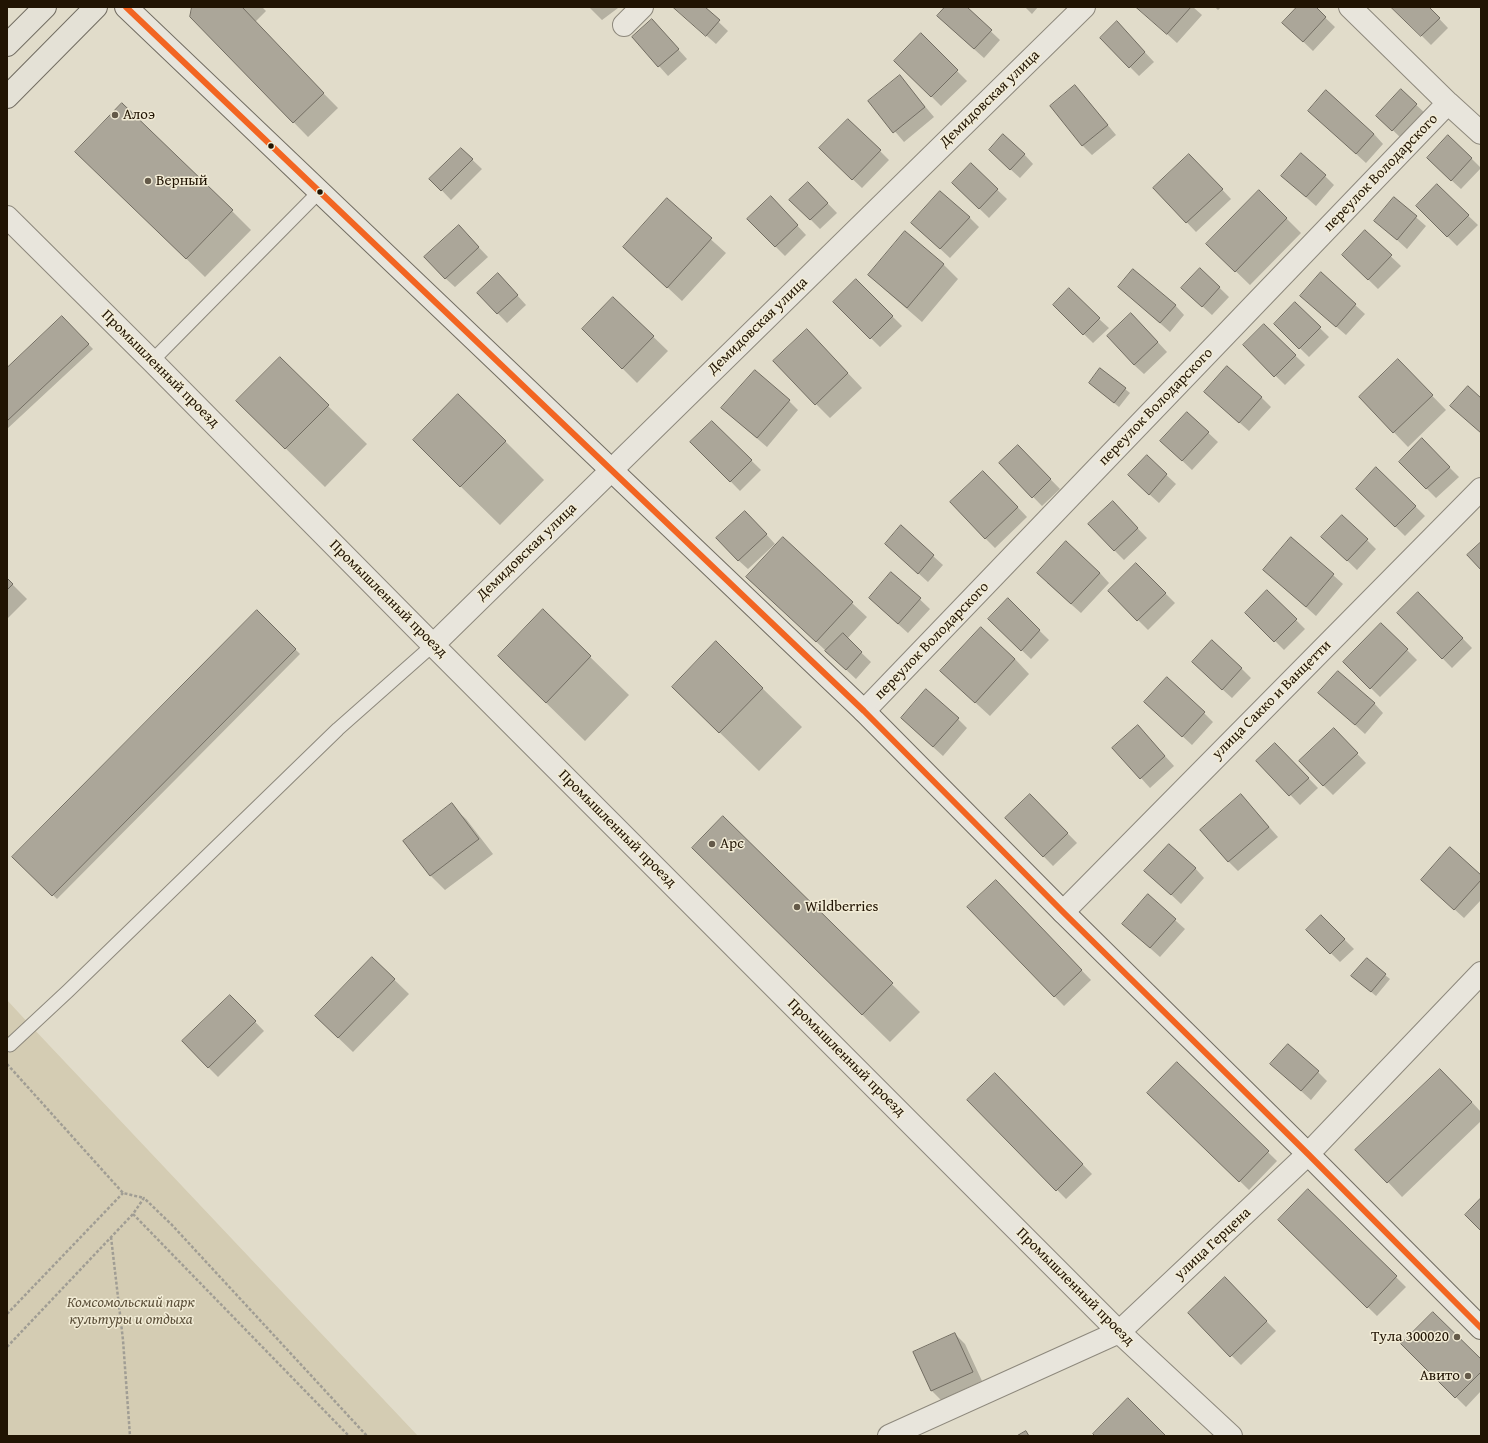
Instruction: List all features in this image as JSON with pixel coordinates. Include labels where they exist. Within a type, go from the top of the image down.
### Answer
[{"type":"main road","points":[[7,45],[45,7]]},
{"type":"main road","points":[[7,97],[96,7]]},
{"type":"street","points":[[126,7],[864,711],[1063,912],[1308,1154],[1481,1328]]},
{"type":"street","points":[[624,25],[642,7]]},
{"type":"street","name":"Демидовская улица","points":[[433,645],[1084,7]]},
{"type":"street","points":[[1350,7],[1448,103],[1481,133]]},
{"type":"street","name":"переулок Володарского","points":[[864,711],[1448,103]]},
{"type":"street","name":"Промышленный проезд","points":[[7,217],[1119,1332],[1231,1436]]},
{"type":"street","name":"улица Сакко и Ванцетти","points":[[1063,912],[1481,489]]},
{"type":"street","name":"улица Герцена","points":[[889,1436],[1119,1332],[1308,1154],[1481,973]]},
{"type":"lane","points":[[152,361],[319,192]]},
{"type":"lane","points":[[10,1045],[68,991],[338,729],[433,645]]},
{"type":"path","points":[[7,1064],[123,1193],[144,1198],[172,1225],[366,1436]]},
{"type":"path","points":[[7,1314],[123,1193]]},
{"type":"path","points":[[7,1347],[111,1237],[144,1198]]},
{"type":"path","points":[[132,1214],[349,1436]]},
{"type":"path","points":[[111,1237],[123,1340],[130,1436]]},
{"type":"green space","name":"Комсомольский парк культуры и отдыха","points":[[7,1000],[31,1026],[418,1436],[7,1436]]},
{"type":"building","points":[[192,7],[242,7],[324,93],[293,123],[190,17]]},
{"type":"building","points":[[673,7],[705,7],[720,20],[706,36]]},
{"type":"building","points":[[945,7],[967,7],[992,30],[974,49],[937,16]]},
{"type":"building","points":[[1136,7],[1191,7],[1167,34]]},
{"type":"building","points":[[1297,7],[1316,7],[1326,17],[1303,42],[1282,23]]},
{"type":"building","points":[[1391,7],[1429,7],[1440,18],[1421,36]]},
{"type":"building","points":[[652,19],[679,49],[658,67],[632,37]]},
{"type":"building","points":[[1117,21],[1145,52],[1129,68],[1100,38]]},
{"type":"building","points":[[921,33],[958,70],[931,97],[894,61]]},
{"type":"building","points":[[900,75],[925,107],[893,133],[868,101]]},
{"type":"building","points":[[1075,85],[1108,125],[1082,146],[1050,106]]},
{"type":"building","points":[[1401,89],[1417,104],[1392,131],[1376,116]]},
{"type":"building","points":[[1326,90],[1374,134],[1356,154],[1308,111]]},
{"type":"building","points":[[122,103],[233,210],[186,259],[75,152]]},
{"type":"building","points":[[848,119],[881,150],[852,180],[819,148]]},
{"type":"building","points":[[1003,134],[1025,154],[1010,170],[989,150]]},
{"type":"building","points":[[1448,135],[1472,158],[1451,181],[1427,158]]},
{"type":"building","points":[[461,148],[473,159],[441,191],[429,179]]},
{"type":"building","points":[[1301,153],[1326,175],[1306,197],[1281,176]]},
{"type":"building","points":[[1189,154],[1223,189],[1186,223],[1153,188]]},
{"type":"building","points":[[971,163],[998,189],[979,209],[952,183]]},
{"type":"building","points":[[808,182],[828,203],[810,220],[789,200]]},
{"type":"building","points":[[1437,184],[1469,215],[1447,237],[1416,206]]},
{"type":"building","points":[[1259,190],[1287,218],[1235,272],[1206,244]]},
{"type":"building","points":[[940,191],[970,217],[940,249],[911,223]]},
{"type":"building","points":[[771,196],[798,225],[775,247],[747,219]]},
{"type":"building","points":[[1394,197],[1417,216],[1397,240],[1374,221]]},
{"type":"building","points":[[667,198],[712,238],[667,288],[623,247]]},
{"type":"building","points":[[459,225],[479,247],[445,279],[424,257]]},
{"type":"building","points":[[1365,230],[1392,255],[1368,280],[1342,255]]},
{"type":"building","points":[[905,231],[944,264],[907,308],[868,275]]},
{"type":"building","points":[[1200,268],[1220,287],[1202,307],[1181,288]]},
{"type":"building","points":[[1133,269],[1176,305],[1160,323],[1118,287]]},
{"type":"building","points":[[1321,272],[1356,304],[1336,327],[1300,296]]},
{"type":"building","points":[[498,273],[518,295],[497,314],[477,293]]},
{"type":"building","points":[[856,279],[893,316],[870,339],[833,302]]},
{"type":"building","points":[[1069,288],[1100,318],[1083,335],[1053,305]]},
{"type":"building","points":[[613,297],[654,336],[622,369],[582,329]]},
{"type":"building","points":[[1295,302],[1321,327],[1299,349],[1274,324]]},
{"type":"building","points":[[1131,313],[1158,342],[1134,365],[1107,336]]},
{"type":"building","points":[[62,316],[89,344],[7,421],[7,368]]},
{"type":"building","points":[[1264,324],[1296,355],[1274,377],[1243,345]]},
{"type":"building","points":[[807,329],[848,373],[815,405],[773,361]]},
{"type":"building","points":[[280,357],[329,405],[285,449],[236,401]]},
{"type":"building","points":[[1398,359],[1433,395],[1393,433],[1359,397]]},
{"type":"building","points":[[1227,366],[1262,397],[1239,423],[1204,392]]},
{"type":"building","points":[[1100,368],[1126,388],[1114,403],[1089,383]]},
{"type":"building","points":[[755,370],[790,400],[757,438],[721,408]]},
{"type":"building","points":[[1468,386],[1481,398],[1481,433],[1450,406]]},
{"type":"building","points":[[458,394],[506,441],[460,487],[413,440]]},
{"type":"building","points":[[1187,412],[1209,432],[1182,461],[1160,441]]},
{"type":"building","points":[[712,421],[752,460],[730,482],[690,442]]},
{"type":"building","points":[[1422,438],[1450,467],[1426,489],[1399,462]]},
{"type":"building","points":[[1018,445],[1051,479],[1032,498],[999,463]]},
{"type":"building","points":[[1147,455],[1167,474],[1149,495],[1128,475]]},
{"type":"building","points":[[1376,467],[1416,506],[1395,527],[1356,489]]},
{"type":"building","points":[[983,471],[1018,507],[985,539],[950,502]]},
{"type":"building","points":[[1113,501],[1138,528],[1114,551],[1088,524]]},
{"type":"building","points":[[745,511],[767,534],[738,561],[716,538]]},
{"type":"building","points":[[1342,515],[1368,539],[1347,561],[1321,537]]},
{"type":"building","points":[[901,525],[934,555],[918,574],[885,544]]},
{"type":"building","points":[[783,537],[853,602],[816,642],[746,577]]},
{"type":"building","points":[[1291,537],[1334,574],[1306,607],[1263,570]]},
{"type":"building","points":[[1066,541],[1100,573],[1071,604],[1037,573]]},
{"type":"building","points":[[1481,542],[1481,570],[1467,555]]},
{"type":"building","points":[[1136,563],[1166,593],[1137,621],[1108,591]]},
{"type":"building","points":[[891,572],[921,598],[898,624],[869,598]]},
{"type":"building","points":[[7,578],[13,584],[7,590]]},
{"type":"building","points":[[1267,590],[1297,619],[1274,642],[1245,613]]},
{"type":"building","points":[[1418,592],[1463,638],[1442,659],[1397,613]]},
{"type":"building","points":[[1008,598],[1040,630],[1021,651],[988,619]]},
{"type":"building","points":[[543,609],[591,656],[546,703],[498,656]]},
{"type":"building","points":[[257,610],[296,649],[52,896],[12,857]]},
{"type":"building","points":[[1381,623],[1408,649],[1370,689],[1343,662]]},
{"type":"building","points":[[981,627],[1015,659],[975,703],[940,671]]},
{"type":"building","points":[[843,633],[862,652],[846,670],[825,651]]},
{"type":"building","points":[[1212,640],[1242,668],[1222,690],[1192,662]]},
{"type":"building","points":[[716,641],[763,688],[719,733],[672,687]]},
{"type":"building","points":[[1338,671],[1375,703],[1355,725],[1318,693]]},
{"type":"building","points":[[1167,677],[1205,712],[1182,737],[1144,702]]},
{"type":"building","points":[[926,689],[959,718],[933,747],[901,718]]},
{"type":"building","points":[[1138,725],[1165,756],[1140,779],[1112,748]]},
{"type":"building","points":[[1334,728],[1358,753],[1323,786],[1299,761]]},
{"type":"building","points":[[1275,743],[1309,778],[1289,796],[1256,761]]},
{"type":"building","points":[[1030,794],[1068,833],[1043,857],[1005,818]]},
{"type":"building","points":[[1241,794],[1269,827],[1228,862],[1200,830]]},
{"type":"building","points":[[452,803],[479,839],[430,876],[403,841]]},
{"type":"building","points":[[723,816],[893,983],[862,1015],[692,848]]},
{"type":"building","points":[[1169,844],[1196,868],[1171,895],[1144,871]]},
{"type":"building","points":[[1450,847],[1481,875],[1481,880],[1454,910],[1421,880]]},
{"type":"building","points":[[996,880],[1082,970],[1054,997],[967,907]]},
{"type":"building","points":[[1148,894],[1176,919],[1150,948],[1122,924]]},
{"type":"building","points":[[1321,915],[1345,939],[1330,954],[1306,930]]},
{"type":"building","points":[[372,957],[395,979],[338,1038],[315,1016]]},
{"type":"building","points":[[1367,958],[1386,974],[1371,992],[1351,976]]},
{"type":"building","points":[[230,995],[256,1021],[208,1068],[182,1041]]},
{"type":"building","points":[[1288,1044],[1319,1071],[1301,1091],[1270,1064]]},
{"type":"building","points":[[1177,1062],[1269,1151],[1239,1182],[1147,1093]]},
{"type":"building","points":[[1440,1069],[1472,1102],[1387,1183],[1355,1150]]},
{"type":"building","points":[[995,1073],[1083,1164],[1056,1191],[967,1100]]},
{"type":"building","points":[[1308,1189],[1397,1276],[1367,1308],[1278,1220]]},
{"type":"building","points":[[1481,1198],[1481,1231],[1465,1215]]},
{"type":"building","points":[[1225,1277],[1267,1321],[1230,1357],[1188,1313]]},
{"type":"building","points":[[1433,1312],[1481,1359],[1481,1372],[1455,1398],[1401,1344]]},
{"type":"building","points":[[955,1333],[973,1372],[931,1391],[913,1352]]},
{"type":"building","points":[[1128,1398],[1166,1436],[1095,1436],[1093,1434]]},
{"type":"building","points":[[1026,1431],[1029,1436],[1017,1436]]},
{"type":"transit line","points":[[126,7],[864,711],[1063,912],[1308,1154],[1481,1328]]},
{"type":"place","name":"Алоэ","points":[[115,115]]},
{"type":"place","name":"Верный","points":[[148,181]]},
{"type":"place","name":"Арс","points":[[712,844]]},
{"type":"place","name":"Wildberries","points":[[797,907]]},
{"type":"place","name":"Тула 300020","points":[[1457,1337]]},
{"type":"place","name":"Авито","points":[[1468,1376]]}]
